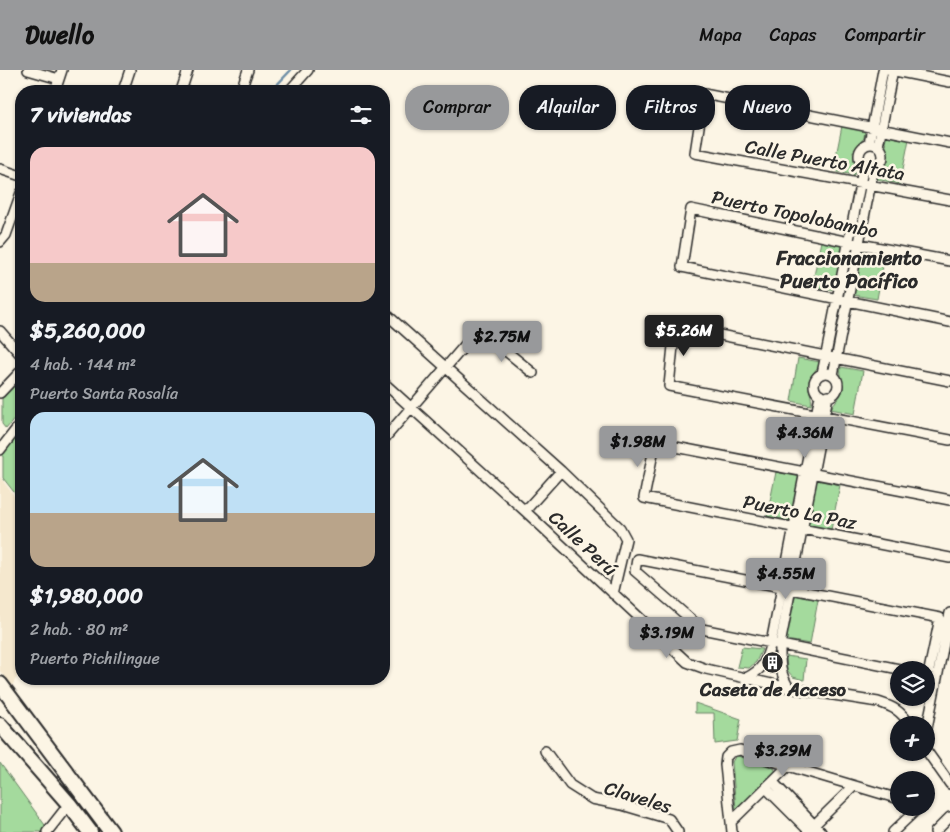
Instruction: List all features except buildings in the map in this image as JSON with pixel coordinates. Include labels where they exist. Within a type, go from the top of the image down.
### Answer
[{"type":"main road","points":[[0,684],[111,832]]},
{"type":"main road","points":[[1,727],[69,804],[90,832]]},
{"type":"street","points":[[28,70],[61,75]]},
{"type":"street","points":[[124,85],[130,70]]},
{"type":"street","points":[[183,85],[188,70]]},
{"type":"street","points":[[243,84],[248,70]]},
{"type":"street","points":[[294,85],[308,70]]},
{"type":"street","points":[[873,145],[882,70]]},
{"type":"street","points":[[876,128],[892,70],[950,82]]},
{"type":"street","name":"Calle Puerto Altata","points":[[876,128],[704,94],[695,153],[950,200]]},
{"type":"street","points":[[876,128],[950,143]]},
{"type":"street","points":[[873,145],[860,151],[860,159],[864,165],[874,167]]},
{"type":"street","points":[[824,396],[815,389],[814,385],[822,374],[837,299],[874,167],[882,159],[882,151],[873,145]]},
{"type":"street","points":[[833,375],[847,301],[860,183],[864,165]]},
{"type":"street","points":[[0,169],[15,174]]},
{"type":"street","name":"Puerto Topolobambo","points":[[837,299],[682,267],[690,209],[950,261]]},
{"type":"street","points":[[0,242],[6,235],[15,210]]},
{"type":"street","points":[[837,299],[950,322]]},
{"type":"street","points":[[390,317],[561,471],[620,528],[626,539],[613,594]]},
{"type":"street","points":[[950,381],[675,326],[669,386],[950,440]]},
{"type":"street","points":[[0,331],[15,348]]},
{"type":"street","points":[[390,432],[472,337],[480,334],[490,338],[533,374]]},
{"type":"street","points":[[822,374],[833,375],[837,380],[836,392],[824,396]]},
{"type":"street","points":[[0,393],[15,377]]},
{"type":"street","name":"Calle Perú","points":[[390,388],[688,662],[706,669],[789,688],[878,702],[890,706],[905,716]]},
{"type":"street","points":[[746,678],[757,672],[776,644],[799,528],[814,473],[824,396]]},
{"type":"street","points":[[799,528],[804,471],[821,415]]},
{"type":"street","points":[[0,450],[15,431]]},
{"type":"street","name":"Puerto La Paz","points":[[804,471],[655,442],[644,498],[950,558]]},
{"type":"street","points":[[525,511],[561,471]]},
{"type":"street","points":[[804,471],[950,500]]},
{"type":"street","points":[[890,667],[702,629],[635,571],[637,558],[940,618],[930,661]]},
{"type":"street","points":[[929,716],[950,613]]},
{"type":"street","points":[[776,644],[782,677],[789,688]]},
{"type":"street","points":[[732,832],[726,765],[726,758],[731,752],[740,750],[890,796]]},
{"type":"street","name":"Claveles","points":[[546,751],[570,785],[592,799],[622,805],[669,819],[676,826],[678,832]]},
{"type":"street","points":[[934,761],[950,784]]},
{"type":"street","points":[[732,821],[788,766]]},
{"type":"street","points":[[770,785],[810,830],[821,832]]},
{"type":"street","points":[[810,830],[854,786]]},
{"type":"street","points":[[47,832],[69,804]]},
{"type":"street","points":[[893,832],[910,816]]},
{"type":"street","points":[[935,832],[950,817]]},
{"type":"shaded area","points":[[0,477],[15,497],[15,680],[12,686],[0,671]]},
{"type":"green space","points":[[842,126],[865,131],[864,138],[853,151],[856,169],[854,175],[833,171]]},
{"type":"green space","points":[[887,135],[909,139],[900,184],[877,179],[878,172],[888,159],[885,141]]},
{"type":"green space","points":[[821,241],[844,246],[835,290],[812,286]]},
{"type":"green space","points":[[862,250],[885,255],[877,299],[853,295]]},
{"type":"green space","points":[[798,358],[820,362],[809,380],[811,405],[791,401]]},
{"type":"green space","points":[[841,367],[863,371],[855,414],[831,409],[842,392]]},
{"type":"green space","points":[[15,381],[15,418],[6,429],[2,424],[2,393]]},
{"type":"green space","points":[[15,435],[15,493],[3,478],[3,450]]},
{"type":"green space","points":[[776,472],[799,476],[790,521],[767,516]]},
{"type":"green space","points":[[817,480],[840,485],[831,530],[808,525]]},
{"type":"green space","points":[[795,595],[818,600],[810,644],[786,640]]},
{"type":"green space","points":[[742,647],[762,649],[756,662],[749,668],[737,667]]},
{"type":"green space","points":[[786,656],[806,659],[804,680],[793,677],[787,670]]},
{"type":"green space","points":[[695,703],[741,719],[737,741],[715,744],[714,713],[695,713]]},
{"type":"green space","points":[[738,756],[774,768],[776,772],[738,810],[736,809],[732,762]]},
{"type":"green space","points":[[0,763],[50,832],[0,832]]},
{"type":"waterway","points":[[277,85],[291,70]]},
{"type":"place","name":"Caseta de Acceso","points":[[773,663]]},
{"type":"district","name":"Fraccionamiento Puerto Pacífico","points":[[849,270]]}]
